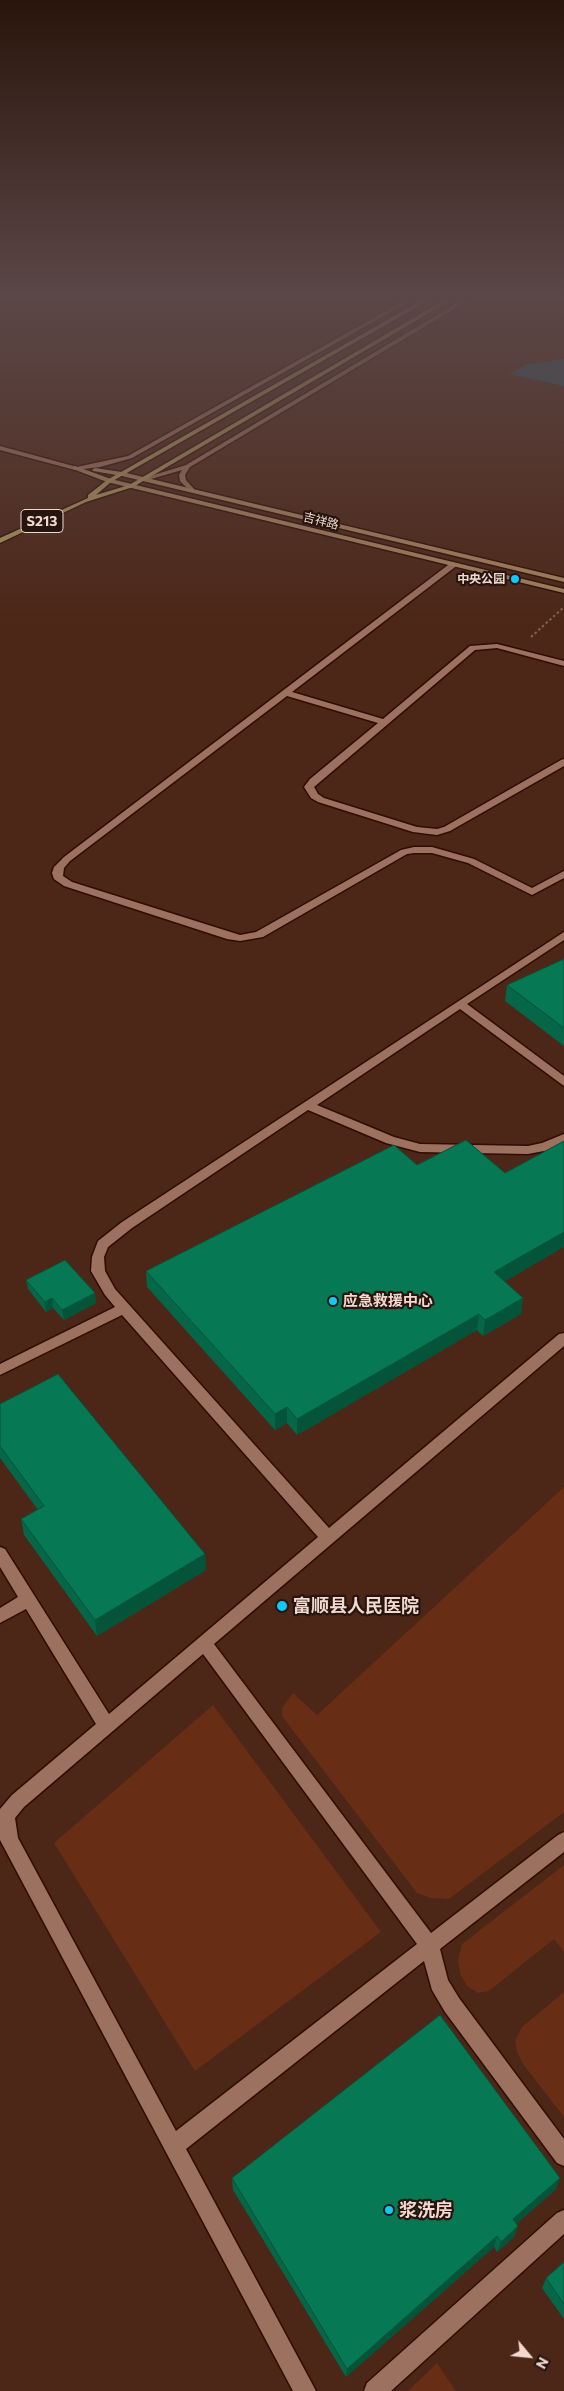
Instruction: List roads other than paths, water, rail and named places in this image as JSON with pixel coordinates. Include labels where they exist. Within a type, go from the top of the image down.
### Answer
[{"type":"main road","name":"S213","points":[[84,501],[109,481],[233,411]]},
{"type":"main road","name":"S213","points":[[0,542],[84,501],[131,486],[260,411]]},
{"type":"main road","name":"吉祥路","points":[[75,468],[144,479],[564,580]]},
{"type":"main road","name":"吉祥路","points":[[75,468],[109,481],[564,591]]},
{"type":"street","points":[[75,468],[100,465],[130,457],[213,411]]},
{"type":"street","points":[[144,479],[188,466],[281,411]]},
{"type":"street","name":"吉祥路","points":[[0,448],[75,468]]},
{"type":"street","points":[[122,474],[130,457]]},
{"type":"street","points":[[188,466],[182,475],[182,481],[193,491]]},
{"type":"street","points":[[455,564],[67,860],[59,867],[58,877],[62,882],[231,937],[240,938],[258,935],[404,852],[414,850],[432,850],[471,861],[532,892],[564,874]]},
{"type":"street","points":[[564,664],[488,645],[473,648],[309,787],[314,796],[416,830],[437,832],[447,829],[564,762]]},
{"type":"street","points":[[286,693],[384,722]]},
{"type":"street","points":[[328,1538],[110,1292],[98,1271],[98,1257],[103,1244],[127,1225],[564,935]]},
{"type":"street","points":[[460,1004],[564,1082]]},
{"type":"street","points":[[308,1105],[390,1140],[420,1148],[528,1150],[545,1147],[564,1138]]},
{"type":"street","points":[[0,1370],[124,1308]]},
{"type":"street","points":[[305,2391],[9,1840],[6,1815],[18,1801],[564,1338]]},
{"type":"street","points":[[0,1554],[107,1726]]},
{"type":"street","points":[[0,1616],[29,1600]]},
{"type":"street","points":[[204,1643],[430,1946],[439,1983],[452,2005],[564,2156]]},
{"type":"street","points":[[174,2146],[564,1841]]},
{"type":"street","points":[[375,2391],[564,2220]]},
{"type":"place","name":"中央公园","points":[[515,579]]},
{"type":"place","name":"应急救援中心","points":[[333,1301]]},
{"type":"place","name":"富顺县人民医院","points":[[282,1606]]},
{"type":"place","name":"浆洗房","points":[[389,2210]]}]
